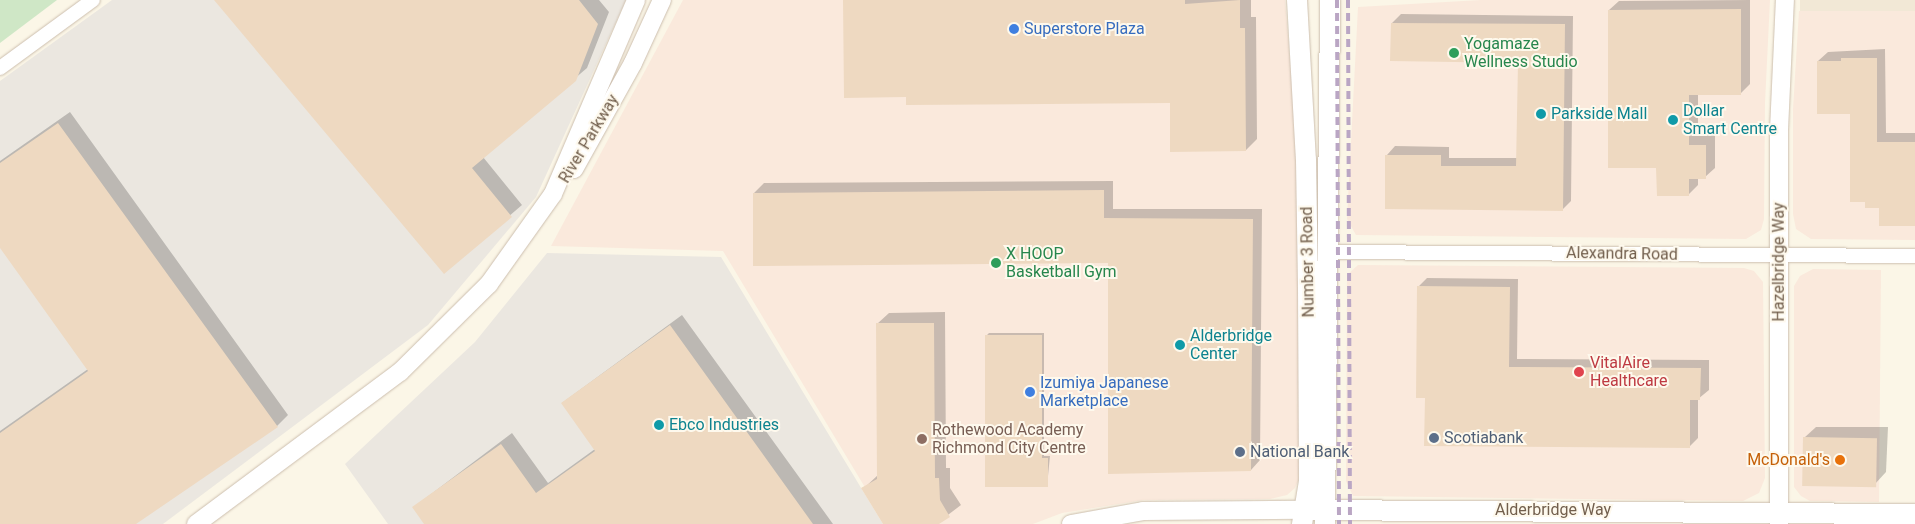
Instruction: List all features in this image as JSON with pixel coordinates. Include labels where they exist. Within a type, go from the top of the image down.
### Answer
[{"type":"main road","name":"Number 3 Road","points":[[1297,0],[1307,199],[1310,481],[1304,517]]},
{"type":"main road","name":"Number 3 Road","points":[[1325,517],[1330,252],[1330,0]]},
{"type":"main road","name":"Alderbridge Way","points":[[1304,517],[1779,518],[1915,514]]},
{"type":"street","points":[[0,68],[94,0]]},
{"type":"street","name":"River Parkway","points":[[553,194],[636,0]]},
{"type":"street","points":[[591,106],[622,58],[646,0]]},
{"type":"street","name":"River Parkway","points":[[553,194],[563,186],[589,146],[662,0]]},
{"type":"street","name":"Hazelbridge Way","points":[[1779,518],[1779,130],[1785,0]]},
{"type":"street","points":[[196,524],[400,372],[489,284],[553,194]]},
{"type":"street","name":"Alexandra Road","points":[[1330,252],[1915,256]]},
{"type":"street","name":"Alderbridge Way","points":[[1071,524],[1143,511],[1304,517]]},
{"type":"shaded area","points":[[112,0],[626,0],[536,197],[428,325],[163,524],[0,524],[0,81]]},
{"type":"shaded area","points":[[683,0],[1285,0],[1299,166],[1299,479],[1295,488],[1287,495],[1270,499],[1144,500],[1062,513],[1033,524],[887,524],[723,251],[551,246]]},
{"type":"shaded area","points":[[1481,0],[1770,0],[1765,103],[1764,219],[1761,230],[1746,239],[1356,235],[1347,219],[1358,7]]},
{"type":"shaded area","points":[[1800,0],[1915,0],[1915,11],[1800,11]]},
{"type":"shaded area","points":[[1799,11],[1915,11],[1915,240],[1811,239],[1796,229],[1793,214],[1793,109]]},
{"type":"shaded area","points":[[547,253],[721,257],[883,524],[388,524],[345,464],[475,342]]},
{"type":"shaded area","points":[[1358,265],[1744,268],[1754,271],[1763,282],[1765,478],[1759,493],[1743,501],[1353,496],[1346,481],[1347,275]]},
{"type":"shaded area","points":[[1813,269],[1881,270],[1879,502],[1810,501],[1801,496],[1794,487],[1794,286],[1800,276]]},
{"type":"green space","points":[[0,0],[57,0],[0,43]]},
{"type":"building","points":[[214,0],[579,0],[598,24],[576,81],[472,168],[512,217],[444,274]]},
{"type":"building","name":"Superstore Plaza","points":[[843,0],[1185,0],[1185,4],[1240,0],[1240,28],[1245,28],[1246,151],[1170,152],[1170,103],[906,105],[906,97],[844,98]]},
{"type":"building","points":[[1741,9],[1741,95],[1689,95],[1689,145],[1706,145],[1706,179],[1689,179],[1689,196],[1657,196],[1656,168],[1608,168],[1608,10]]},
{"type":"building","name":"Parkside Mall","points":[[1391,23],[1565,24],[1563,211],[1385,209],[1385,155],[1441,155],[1441,166],[1516,166],[1518,63],[1390,61]]},
{"type":"building","points":[[1841,58],[1877,58],[1877,142],[1915,142],[1915,226],[1879,226],[1879,208],[1865,208],[1865,202],[1850,202],[1850,114],[1817,114],[1817,61],[1841,61]]},
{"type":"building","points":[[58,123],[278,427],[136,524],[0,524],[0,433],[88,371],[0,248],[0,163]]},
{"type":"building","points":[[1104,190],[1104,218],[1253,219],[1251,471],[1108,474],[1108,263],[753,266],[753,193]]},
{"type":"building","points":[[1417,286],[1510,287],[1509,367],[1701,368],[1700,400],[1690,400],[1690,448],[1424,446],[1425,398],[1416,398]]},
{"type":"building","points":[[876,323],[934,323],[935,478],[939,478],[940,500],[950,517],[939,524],[883,524],[861,488],[877,479]]},
{"type":"building","name":"Ebco Industries","points":[[670,325],[813,524],[424,524],[412,507],[501,444],[536,493],[595,451],[561,403]]},
{"type":"building","points":[[985,335],[1042,335],[1042,458],[1048,458],[1048,487],[985,487]]},
{"type":"building","name":"McDonald's","points":[[1803,437],[1877,438],[1876,487],[1802,486]]},
{"type":"railway","points":[[1337,0],[1339,524]]},
{"type":"railway","points":[[1348,0],[1350,524]]},
{"type":"place","name":"Superstore Plaza","points":[[1014,29]]},
{"type":"place","name":"Yogamaze Wellness Studio","points":[[1454,53]]},
{"type":"place","name":"Parkside Mall","points":[[1541,114]]},
{"type":"place","name":"Dollar Smart Centre","points":[[1673,120]]},
{"type":"place","name":"X HOOP Basketball Gym","points":[[996,263]]},
{"type":"place","name":"Alderbridge Center","points":[[1180,345]]},
{"type":"place","name":"VitalAire Healthcare","points":[[1579,372]]},
{"type":"place","name":"Izumiya Japanese Marketplace","points":[[1030,392]]},
{"type":"place","name":"Ebco Industries","points":[[659,425]]},
{"type":"place","name":"Scotiabank","points":[[1434,438]]},
{"type":"place","name":"Rothewood Academy Richmond City Centre","points":[[922,439]]},
{"type":"place","name":"National Bank","points":[[1240,452]]},
{"type":"place","name":"McDonald's","points":[[1840,460]]}]
